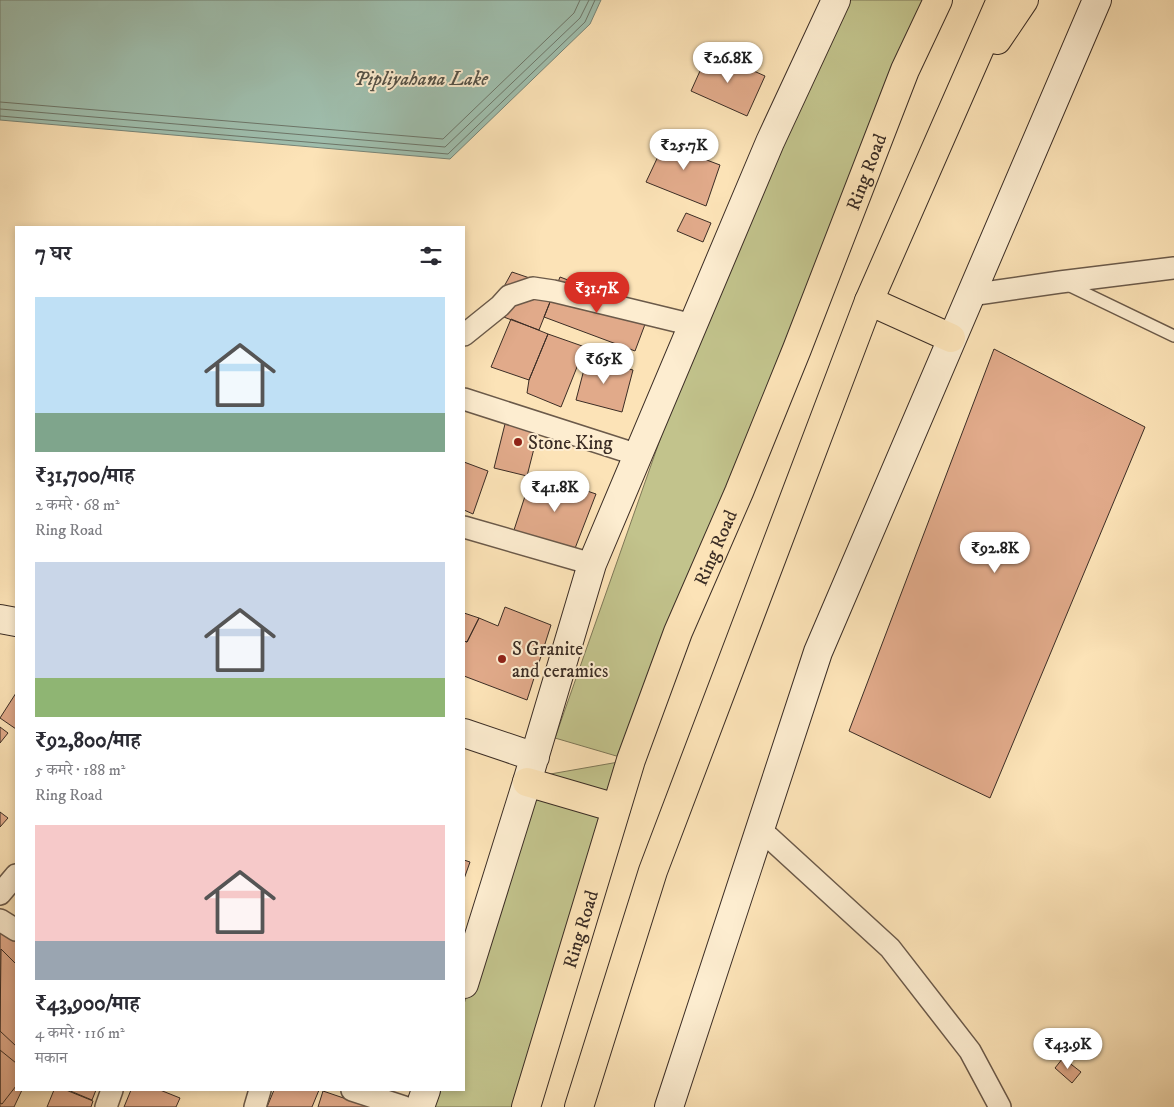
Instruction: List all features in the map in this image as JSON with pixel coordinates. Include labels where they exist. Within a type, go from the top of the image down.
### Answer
[{"type":"main road","points":[[905,70],[917,0]]},
{"type":"main road","name":"Ring Road","points":[[526,1107],[631,760],[678,632],[739,492],[775,403],[905,70],[938,0]]},
{"type":"main road","points":[[579,1107],[653,871],[869,301],[1001,0]]},
{"type":"main road","points":[[960,94],[1024,0]]},
{"type":"main road","points":[[869,301],[952,338]]},
{"type":"main road","points":[[531,769],[616,808]]},
{"type":"street","points":[[466,967],[531,769],[592,564],[770,142],[836,0]]},
{"type":"street","points":[[669,1107],[818,652],[1097,0]]},
{"type":"street","points":[[970,295],[1174,268]]},
{"type":"street","points":[[465,335],[509,296],[533,288],[553,291],[693,325]]},
{"type":"street","points":[[465,399],[638,455]]},
{"type":"street","points":[[465,527],[592,564]]},
{"type":"street","points":[[0,619],[15,622]]},
{"type":"street","points":[[465,734],[531,769]]},
{"type":"street","points":[[760,829],[890,948],[970,1052],[1000,1107]]},
{"type":"street","points":[[0,894],[15,876]]},
{"type":"street","points":[[0,920],[15,929]]},
{"type":"street","points":[[106,1107],[112,1091]]},
{"type":"street","points":[[255,1107],[260,1091]]},
{"type":"street","points":[[355,1091],[404,1107]]},
{"type":"street","points":[[420,1107],[426,1091]]},
{"type":"lane","points":[[1060,282],[1174,336]]},
{"type":"green space","points":[[847,0],[945,0],[797,349],[518,1107],[430,1107],[435,1091],[465,1091],[465,1001],[539,776],[630,760],[555,738],[700,326]]},
{"type":"water","name":"Pipliyahana Lake","points":[[0,0],[601,0],[590,24],[450,159],[0,120]]},
{"type":"building","points":[[709,51],[765,76],[747,116],[691,91]]},
{"type":"building","points":[[669,133],[707,151],[704,159],[720,165],[706,206],[646,182]]},
{"type":"building","points":[[686,213],[711,223],[703,242],[677,231]]},
{"type":"building","points":[[512,272],[556,287],[539,330],[490,312]]},
{"type":"building","points":[[560,277],[650,311],[635,351],[544,317]]},
{"type":"building","points":[[511,319],[548,334],[529,380],[491,367]]},
{"type":"building","points":[[548,334],[585,347],[561,407],[527,393],[529,380]]},
{"type":"building","points":[[994,349],[1145,427],[990,798],[849,731]]},
{"type":"building","points":[[587,358],[633,370],[622,412],[576,400]]},
{"type":"building","name":"Stone King","points":[[509,408],[542,417],[527,476],[494,468]]},
{"type":"building","points":[[465,462],[488,471],[473,514],[465,510]]},
{"type":"building","points":[[540,475],[596,494],[574,551],[514,530],[528,487],[535,490]]},
{"type":"building","name":"S Granite and ceramics","points":[[505,607],[551,625],[527,700],[465,676],[465,641],[467,642],[479,618],[498,626]]},
{"type":"building","points":[[465,613],[479,618],[467,642],[465,641]]},
{"type":"building","points":[[15,695],[15,728],[0,718]]},
{"type":"building","points":[[0,727],[8,733],[0,743]]},
{"type":"building","points":[[0,812],[8,818],[0,827]]},
{"type":"building","points":[[465,860],[470,862],[465,876]]},
{"type":"building","points":[[2,929],[15,940],[15,1091],[22,1091],[14,1107],[0,1107],[0,931]]},
{"type":"building","points":[[1,949],[15,963],[15,1045],[0,1031]]},
{"type":"building","points":[[0,1050],[15,1062],[15,1087],[2,1104],[0,1103]]},
{"type":"building","points":[[1063,1058],[1081,1072],[1072,1083],[1055,1068]]},
{"type":"building","points":[[54,1091],[68,1091],[93,1101],[91,1107],[47,1107]]},
{"type":"building","points":[[70,1091],[96,1091],[92,1100]]},
{"type":"building","points":[[131,1091],[162,1091],[180,1098],[176,1107],[124,1107]]},
{"type":"building","points":[[274,1091],[319,1091],[312,1107],[267,1107]]},
{"type":"building","points":[[323,1091],[367,1106],[367,1107],[318,1107]]},
{"type":"place","name":"Stone King","points":[[518,442]]},
{"type":"place","name":"S Granite and ceramics","points":[[502,659]]}]
